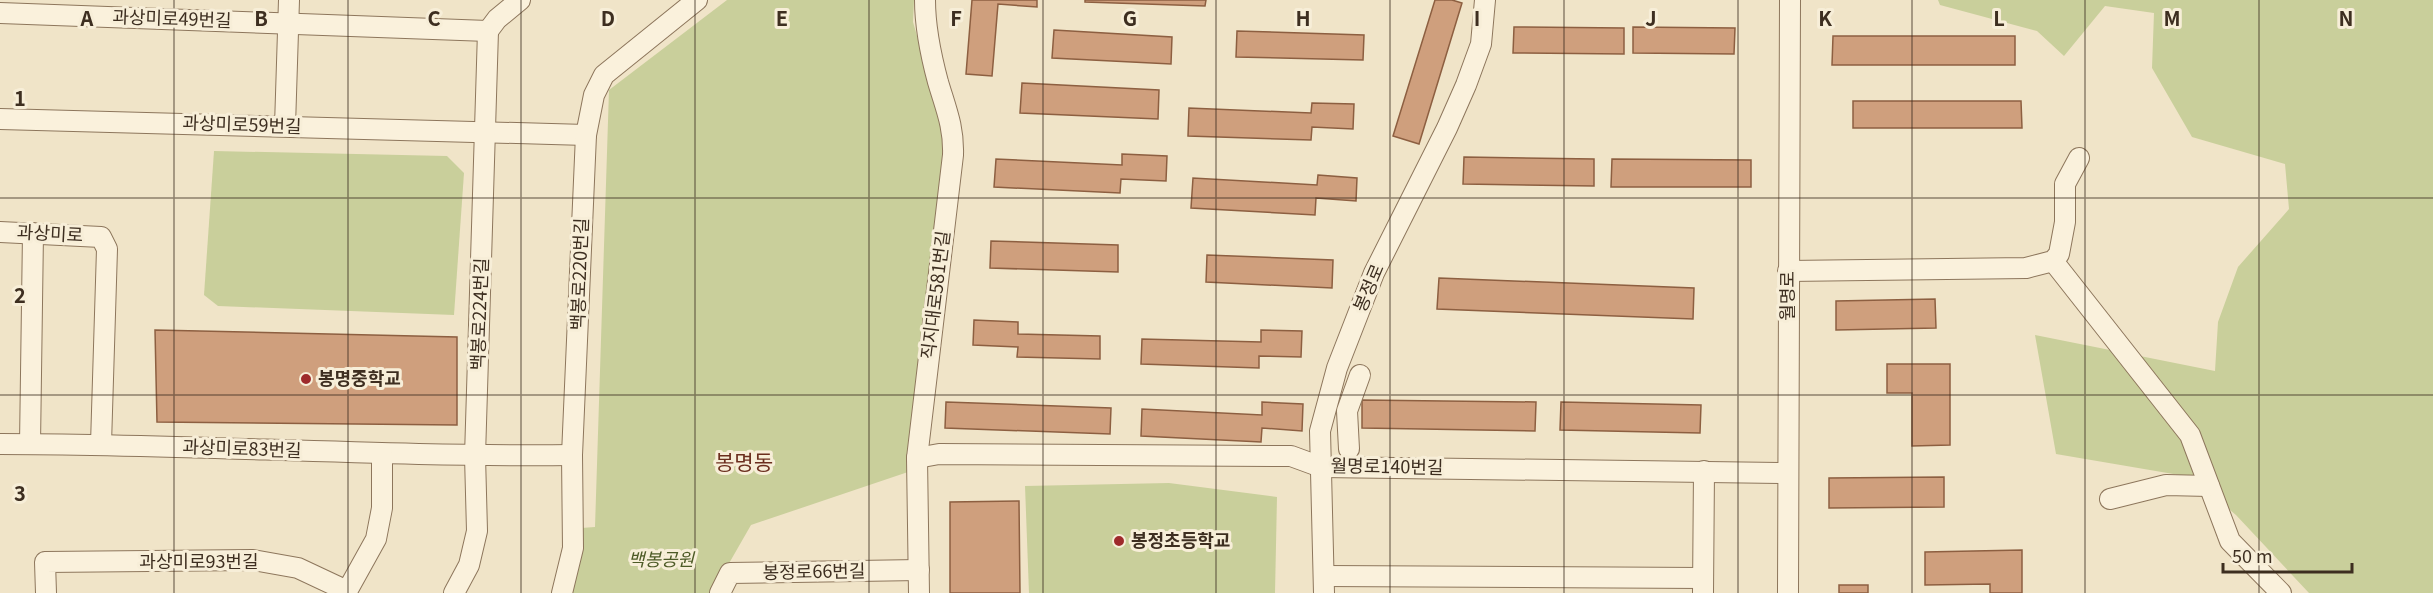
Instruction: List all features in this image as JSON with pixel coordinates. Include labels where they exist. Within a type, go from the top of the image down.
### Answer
[{"type":"street","points":[[285,126],[289,0]]},
{"type":"street","points":[[488,31],[497,19],[520,0]]},
{"type":"street","name":"백봉로220번길","points":[[562,593],[573,548],[572,455],[586,135],[594,95],[604,75],[697,0]]},
{"type":"street","name":"직지대로581번길","points":[[919,593],[917,458],[954,133],[937,79],[925,17],[925,0]]},
{"type":"street","name":"봉정로","points":[[1324,584],[1320,431],[1337,368],[1374,273],[1447,128],[1466,85],[1482,44],[1485,0]]},
{"type":"street","name":"월명로","points":[[1788,593],[1790,0]]},
{"type":"street","name":"과상미로49번길","points":[[0,13],[488,31]]},
{"type":"street","name":"백봉로224번길","points":[[454,593],[469,565],[477,531],[475,456],[488,31]]},
{"type":"street","name":"과상미로59번길","points":[[0,118],[586,135]]},
{"type":"street","points":[[1788,271],[2026,268],[2053,261],[2059,254],[2065,222],[2065,184],[2079,158]]},
{"type":"street","name":"과상미로","points":[[0,232],[101,237],[107,249],[101,444]]},
{"type":"street","points":[[30,444],[33,233]]},
{"type":"street","points":[[2053,261],[2190,435],[2230,541],[2281,593]]},
{"type":"street","points":[[1348,449],[1347,411],[1360,375]]},
{"type":"street","name":"과상미로83번길","points":[[0,444],[101,444],[475,456],[572,455]]},
{"type":"street","points":[[347,592],[376,539],[382,508],[382,454]]},
{"type":"street","name":"월명로140번길","points":[[917,458],[939,454],[1291,456],[1321,467],[1787,472]]},
{"type":"street","points":[[1324,584],[1703,585],[1704,471]]},
{"type":"street","points":[[2110,499],[2166,485],[2210,486]]},
{"type":"street","name":"과상미로93번길","points":[[46,593],[45,562],[253,560],[298,568],[347,592]]},
{"type":"street","name":"봉정로66번길","points":[[720,593],[730,573],[919,570]]},
{"type":"green space","name":"백봉공원","points":[[727,0],[914,0],[913,22],[946,136],[908,472],[751,525],[712,593],[566,593],[581,528],[595,527],[609,90]]},
{"type":"green space","points":[[1938,0],[2433,0],[2433,593],[2309,593],[2236,515],[2191,477],[2056,454],[2035,335],[2215,371],[2218,322],[2238,267],[2289,209],[2285,164],[2192,137],[2152,68],[2154,13],[2105,6],[2064,56],[2037,31],[1940,5]]},
{"type":"green space","points":[[214,151],[447,156],[464,173],[454,315],[218,306],[204,295]]},
{"type":"green space","name":"봉정초등학교","points":[[1169,483],[1277,497],[1275,593],[1029,593],[1025,486]]},
{"type":"building","points":[[972,0],[1037,0],[1037,7],[998,4],[992,76],[966,74]]},
{"type":"building","points":[[1085,0],[1206,0],[1205,6],[1085,2]]},
{"type":"building","points":[[1435,0],[1452,0],[1462,3],[1419,144],[1393,136]]},
{"type":"building","points":[[1514,27],[1624,28],[1624,54],[1513,53]]},
{"type":"building","points":[[1633,27],[1735,28],[1734,54],[1633,53]]},
{"type":"building","points":[[1054,30],[1172,37],[1171,64],[1052,58]]},
{"type":"building","points":[[1237,31],[1364,35],[1363,60],[1236,57]]},
{"type":"building","points":[[1833,36],[2015,36],[2015,65],[1832,65]]},
{"type":"building","points":[[1022,83],[1159,90],[1158,119],[1020,113]]},
{"type":"building","points":[[1853,101],[2021,101],[2022,128],[1853,128]]},
{"type":"building","points":[[1312,103],[1354,104],[1353,129],[1312,127],[1311,140],[1188,136],[1189,108],[1311,113]]},
{"type":"building","points":[[1122,154],[1167,156],[1166,181],[1121,179],[1120,193],[994,187],[996,159],[1122,165]]},
{"type":"building","points":[[1464,157],[1594,159],[1594,186],[1463,184]]},
{"type":"building","points":[[1612,159],[1751,160],[1751,187],[1611,187]]},
{"type":"building","points":[[1318,175],[1357,178],[1356,201],[1316,198],[1315,215],[1191,208],[1193,178],[1317,185]]},
{"type":"building","points":[[991,241],[1118,245],[1118,272],[990,268]]},
{"type":"building","points":[[1207,255],[1333,260],[1332,288],[1206,282]]},
{"type":"building","points":[[1439,278],[1694,288],[1693,319],[1437,309]]},
{"type":"building","points":[[1935,299],[1936,328],[1836,330],[1836,301]]},
{"type":"building","points":[[974,320],[1018,322],[1018,334],[1100,336],[1100,359],[1017,357],[1018,347],[973,345]]},
{"type":"building","name":"봉명중학교","points":[[155,330],[457,337],[457,425],[157,422]]},
{"type":"building","points":[[1261,330],[1302,331],[1301,357],[1259,356],[1259,368],[1141,364],[1142,339],[1261,342]]},
{"type":"building","points":[[1887,364],[1950,364],[1950,445],[1912,446],[1912,393],[1887,393]]},
{"type":"building","points":[[1362,400],[1536,402],[1535,431],[1362,428]]},
{"type":"building","points":[[946,402],[1111,408],[1110,434],[945,428]]},
{"type":"building","points":[[1262,402],[1303,404],[1302,431],[1262,428],[1261,442],[1141,436],[1142,409],[1262,415]]},
{"type":"building","points":[[1561,402],[1701,405],[1700,433],[1560,430]]},
{"type":"building","points":[[1944,477],[1944,507],[1829,508],[1829,478]]},
{"type":"building","points":[[1019,501],[1020,593],[950,593],[950,502]]},
{"type":"building","points":[[2022,550],[2022,593],[1990,593],[1990,584],[1925,585],[1925,552]]},
{"type":"building","points":[[1839,585],[1868,585],[1868,593],[1839,593]]},
{"type":"place","name":"봉명중학교","points":[[306,379]]},
{"type":"place","name":"봉정초등학교","points":[[1119,541]]},
{"type":"district","name":"봉명동","points":[[744,463]]}]
